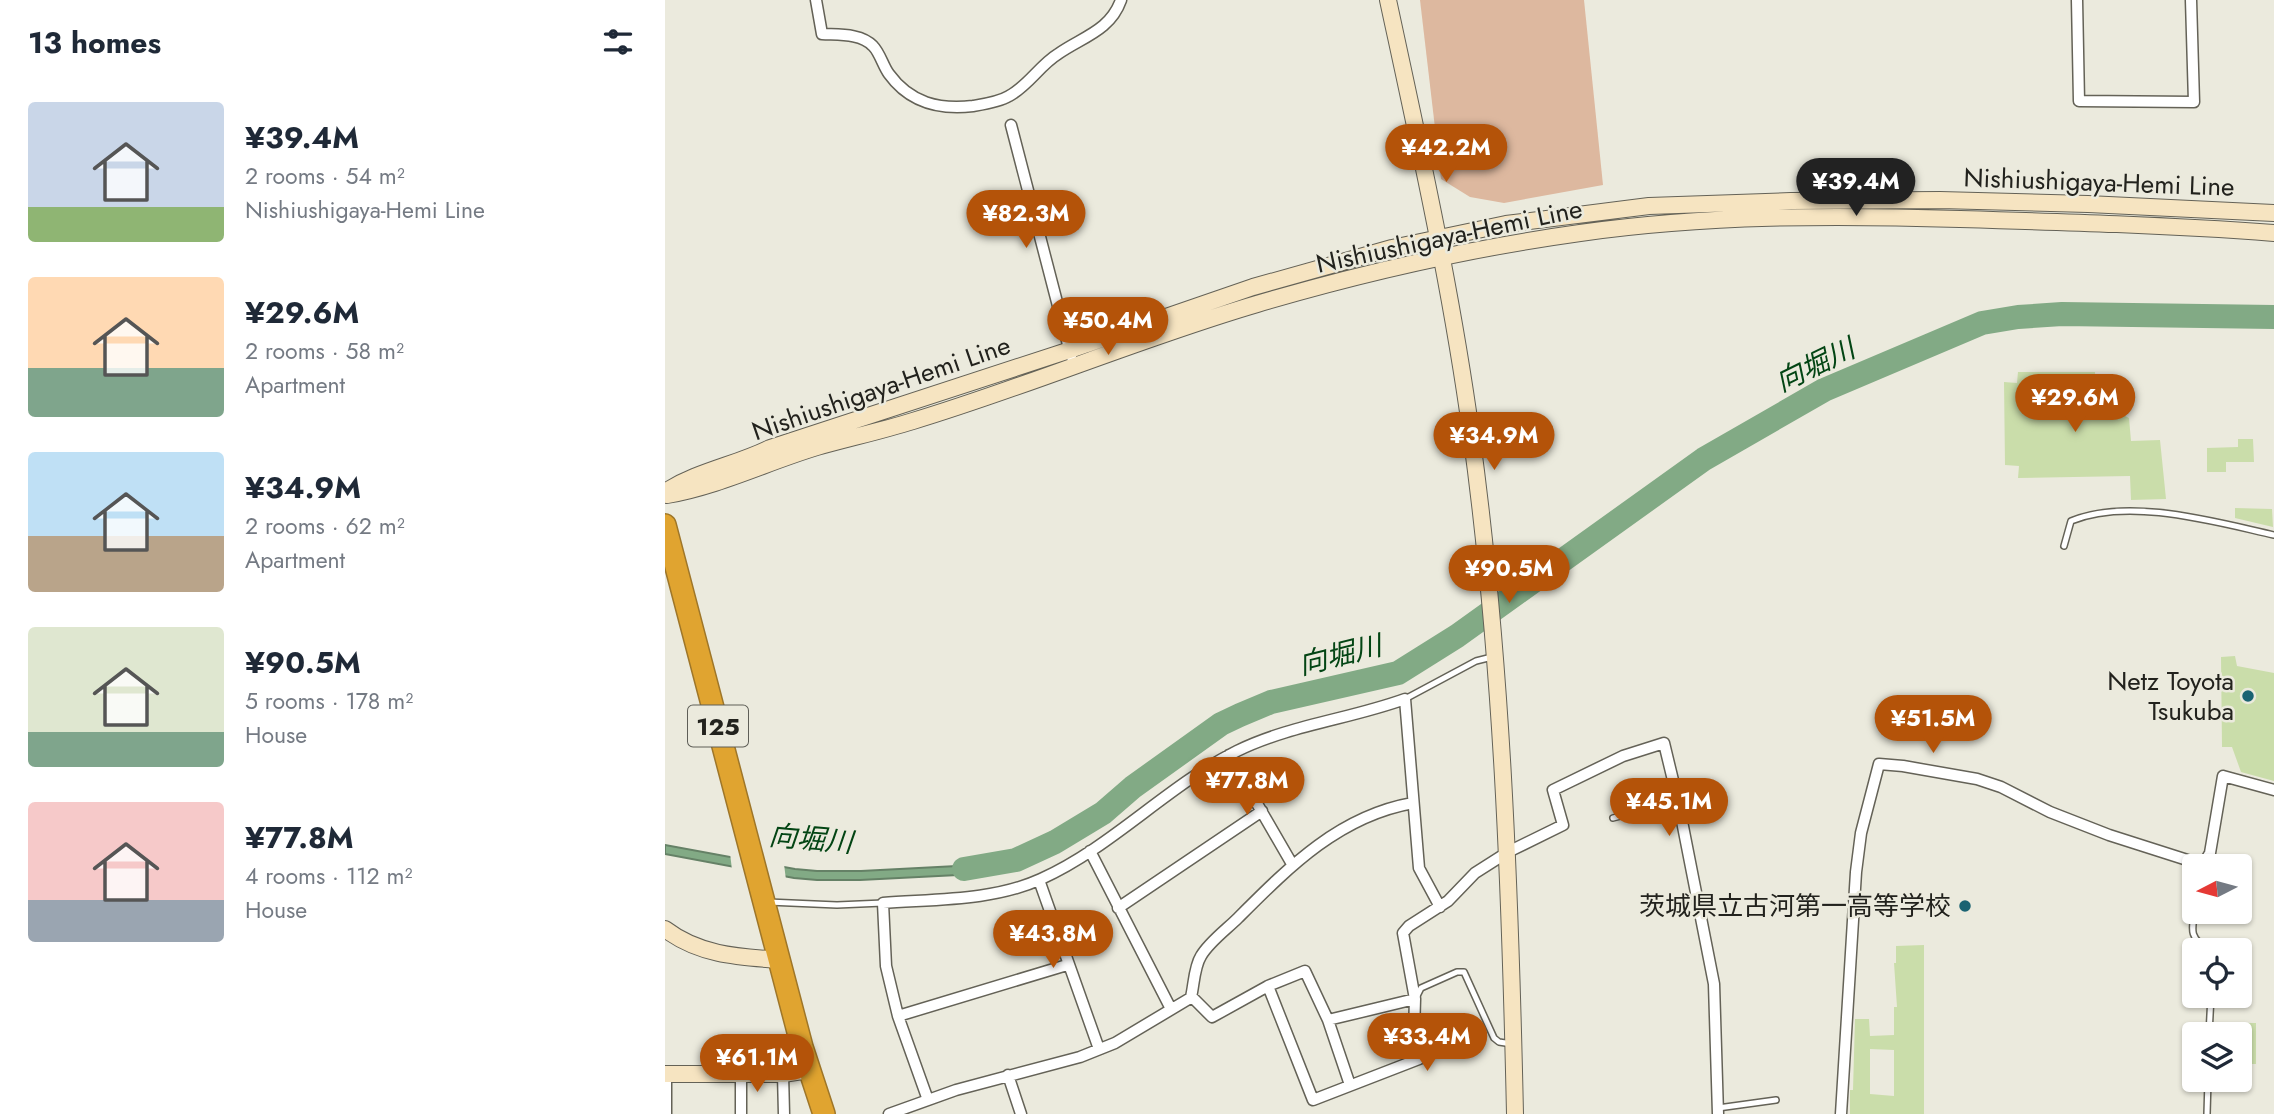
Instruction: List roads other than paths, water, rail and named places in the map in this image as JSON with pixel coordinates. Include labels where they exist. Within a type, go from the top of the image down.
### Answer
[{"type":"highway","name":"125","points":[[665,525],[809,1070],[824,1114]]},
{"type":"street","points":[[816,0],[822,34],[859,38],[873,46],[889,75],[908,95],[933,106],[950,108],[991,103],[1010,96],[1057,54],[1108,23],[1121,0]]},
{"type":"street","points":[[1388,0],[1439,237],[1471,432],[1493,629],[1508,852],[1515,1114]]},
{"type":"street","points":[[2077,0],[2079,101],[2194,102],[2191,0]]},
{"type":"street","points":[[1011,125],[1072,358]]},
{"type":"street","name":"Nishiushigaya-Hemi Line","points":[[1072,358],[1253,287],[1439,237],[1583,213],[1699,203],[1940,200],[2274,213]]},
{"type":"street","name":"Nishiushigaya-Hemi Line","points":[[665,494],[685,479],[751,458],[770,448],[1321,286],[1581,232],[1703,221],[1892,216],[2274,233]]},
{"type":"street","points":[[928,1100],[898,1016],[886,966],[883,903],[982,895],[1039,880],[1090,851],[1229,755],[1259,741],[1405,699],[1419,868],[1440,907]]},
{"type":"street","points":[[1268,986],[1313,1100],[1419,1059],[1414,1032],[1415,999],[1403,933],[1409,926],[1440,907],[1475,873],[1508,852],[1563,825],[1553,790],[1638,750],[1664,743],[1714,984],[1718,1111]]},
{"type":"street","points":[[1229,755],[1292,864]]},
{"type":"street","points":[[1841,1114],[1856,872],[1861,833],[1879,764],[1977,779],[2109,835],[2182,858]]},
{"type":"street","points":[[2209,854],[2223,776],[2274,790]]},
{"type":"street","points":[[889,1114],[1115,1044],[1191,998],[1200,956],[1292,864],[1332,835],[1362,819],[1413,803]]},
{"type":"street","points":[[1118,908],[1262,811]]},
{"type":"street","points":[[1090,851],[1171,1009]]},
{"type":"street","points":[[1039,880],[1099,1049]]},
{"type":"street","points":[[665,929],[679,940],[708,951],[780,960]]},
{"type":"street","points":[[898,1016],[1067,965]]},
{"type":"street","points":[[1191,998],[1212,1017],[1268,986],[1305,971],[1328,1020],[1350,1085]]},
{"type":"street","points":[[1328,1020],[1415,999]]},
{"type":"street","points":[[666,1114],[665,1074],[783,1074],[809,1070]]},
{"type":"street","points":[[741,1074],[741,1114]]},
{"type":"street","points":[[783,1074],[784,1114]]},
{"type":"street","points":[[1008,1075],[1021,1114]]},
{"type":"lane","points":[[2064,546],[2071,521],[2090,514],[2155,512],[2181,515],[2274,536]]},
{"type":"lane","points":[[1405,699],[1476,661],[1495,656]]},
{"type":"lane","points":[[1613,818],[1678,802]]},
{"type":"lane","points":[[762,894],[837,905],[883,903]]},
{"type":"lane","points":[[1415,999],[1421,988],[1457,972],[1464,972],[1494,1038],[1499,1042],[1514,1044]]},
{"type":"lane","points":[[2207,1114],[2208,1092]]},
{"type":"lane","points":[[1718,1111],[1776,1100]]},
{"type":"waterway","name":"向堀川","points":[[964,869],[1016,860],[1055,842],[1103,813],[1133,787],[1221,724],[1240,715],[1271,702],[1398,673],[1457,636],[1704,459],[1824,390],[1982,323],[2062,314],[2274,317]]},
{"type":"place","name":"Netz Toyota Tsukuba","points":[[2248,696]]},
{"type":"place","name":"茨城県立古河第一高等学校","points":[[1965,906]]}]
